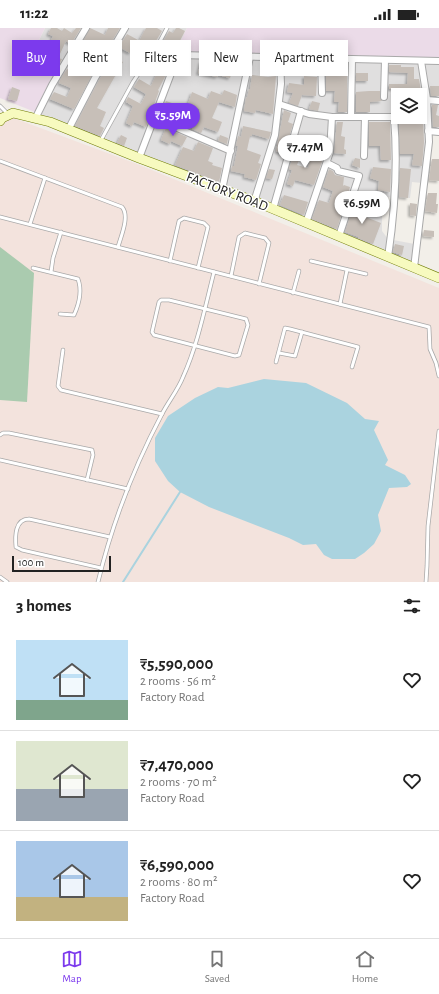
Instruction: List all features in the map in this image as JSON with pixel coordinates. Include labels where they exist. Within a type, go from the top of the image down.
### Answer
[{"type":"street","points":[[35,119],[52,85],[86,28]]},
{"type":"street","points":[[68,130],[95,78],[125,28]]},
{"type":"street","points":[[348,59],[439,61]]},
{"type":"street","points":[[351,117],[352,59]]},
{"type":"street","points":[[384,97],[385,60]]},
{"type":"street","points":[[421,60],[425,88]]},
{"type":"street","points":[[139,158],[170,76]]},
{"type":"street","points":[[222,190],[246,76]]},
{"type":"street","points":[[254,202],[275,135],[281,76]]},
{"type":"street","points":[[322,76],[322,93]]},
{"type":"street","points":[[414,268],[429,142],[427,100],[439,101]]},
{"type":"street","points":[[279,104],[301,111],[332,117],[391,117]]},
{"type":"street","points":[[272,209],[301,111]]},
{"type":"street","points":[[0,121],[2,118],[10,114]]},
{"type":"street","name":"FACTORY ROAD","points":[[10,114],[50,122],[272,209],[439,278]]},
{"type":"street","points":[[306,223],[330,152],[332,117]]},
{"type":"street","points":[[364,156],[365,117]]},
{"type":"street","points":[[154,118],[231,151]]},
{"type":"street","points":[[388,257],[392,227],[396,167],[396,124]]},
{"type":"street","points":[[428,131],[439,132]]},
{"type":"street","points":[[326,163],[337,168],[338,171],[359,176],[339,236]]},
{"type":"lane","points":[[161,40],[167,28]]},
{"type":"lane","points":[[100,142],[137,76]]},
{"type":"lane","points":[[0,106],[10,114]]},
{"type":"lane","points":[[0,161],[122,207],[126,216],[118,247]]},
{"type":"lane","points":[[30,224],[45,178]]},
{"type":"lane","points":[[0,216],[429,327],[430,349],[436,362],[439,376]]},
{"type":"lane","points":[[170,261],[179,221],[184,218],[204,223],[208,227],[198,268]]},
{"type":"lane","points":[[51,272],[53,258],[61,232]]},
{"type":"lane","points":[[231,276],[239,238],[245,233],[265,238],[269,243],[259,284]]},
{"type":"lane","points":[[310,261],[366,274]]},
{"type":"lane","points":[[33,268],[78,279],[80,285],[78,307],[74,315],[60,314]]},
{"type":"lane","points":[[340,304],[347,270]]},
{"type":"lane","points":[[293,292],[299,271]]},
{"type":"lane","points":[[98,582],[110,537],[128,489],[162,414],[183,378],[195,345],[214,272]]},
{"type":"lane","points":[[161,300],[169,300],[204,309],[246,320],[248,325],[239,355],[235,356],[154,336],[152,332],[159,302],[161,300]]},
{"type":"lane","points":[[276,362],[285,328],[358,347],[352,367]]},
{"type":"lane","points":[[279,353],[296,356],[302,332]]},
{"type":"lane","points":[[63,350],[58,386],[61,390],[162,414]]},
{"type":"lane","points":[[426,582],[428,526],[439,431]]},
{"type":"lane","points":[[0,435],[3,433],[92,450],[93,456],[87,480]]},
{"type":"lane","points":[[0,460],[128,489]]},
{"type":"lane","points":[[101,568],[22,550],[16,547],[16,531],[19,523],[24,519],[30,519],[110,537]]},
{"type":"lane","points":[[0,577],[7,582]]},
{"type":"shaded area","points":[[0,28],[45,28],[39,40],[12,40],[12,76],[54,76],[35,112],[0,98]]},
{"type":"shaded area","points":[[45,28],[187,28],[181,40],[130,40],[130,76],[167,76],[138,156],[35,112],[54,76],[60,76],[60,40],[39,40]]},
{"type":"shaded area","points":[[187,28],[439,28],[439,59],[348,57],[348,40],[260,40],[260,54],[252,54],[252,40],[199,40],[199,52],[191,52],[191,40],[181,40]]},
{"type":"shaded area","points":[[191,58],[199,59],[199,76],[252,76],[252,60],[260,60],[260,76],[348,76],[348,63],[439,63],[439,133],[427,132],[422,183],[412,182],[410,198],[382,197],[382,231],[388,239],[420,245],[418,264],[143,157],[173,76],[191,76]]},
{"type":"shaded area","points":[[0,113],[137,164],[439,288],[439,582],[0,582]]},
{"type":"green space","points":[[0,247],[34,273],[27,402],[0,400]]},
{"type":"water","points":[[264,379],[306,383],[347,403],[365,419],[379,421],[374,430],[388,460],[385,465],[405,475],[411,484],[407,487],[389,488],[378,515],[381,531],[374,544],[355,559],[332,559],[324,555],[316,544],[303,545],[289,538],[209,507],[180,492],[168,481],[155,461],[155,438],[168,416],[195,398],[218,387],[228,388]]},
{"type":"building","points":[[51,28],[57,28],[62,31],[64,28],[72,33],[76,28],[81,28],[74,40],[68,40],[68,42],[66,41],[60,54],[60,40],[51,40],[53,36],[48,34]]},
{"type":"building","points":[[90,28],[105,35],[108,28],[120,28],[113,40],[84,40]]},
{"type":"building","points":[[146,28],[157,28],[162,31],[156,40],[140,40]]},
{"type":"building","points":[[176,28],[185,31],[180,40],[164,40],[169,31],[173,33]]},
{"type":"building","points":[[127,34],[138,40],[130,40],[130,53],[122,49],[122,42]]},
{"type":"building","points":[[389,65],[414,67],[414,79],[419,79],[421,88],[389,89],[389,84],[407,84],[408,73],[389,72]]},
{"type":"building","points":[[67,69],[68,76],[92,76],[74,109],[50,99],[54,92],[67,97],[71,88],[59,83]]},
{"type":"building","points":[[356,73],[368,73],[368,81],[356,81]]},
{"type":"building","points":[[252,75],[268,77],[276,76],[273,114],[256,110],[255,113],[244,111],[246,97],[247,98]]},
{"type":"building","points":[[101,76],[115,76],[97,108],[106,112],[100,126],[104,128],[100,136],[75,126]]},
{"type":"building","points":[[156,76],[165,76],[158,90],[159,91],[146,127],[134,122],[132,126],[126,123],[133,106],[126,102],[128,97],[141,104],[146,94],[134,87],[139,79],[151,86]]},
{"type":"building","points":[[304,76],[317,77],[316,96],[302,95],[298,106],[289,103],[293,93],[287,92],[289,83],[304,85]]},
{"type":"building","points":[[326,76],[347,76],[347,112],[338,112],[339,102],[334,102],[335,91],[326,91]]},
{"type":"building","points":[[430,86],[439,86],[439,96],[431,96]]},
{"type":"building","points":[[12,87],[20,90],[17,101],[8,99]]},
{"type":"building","points":[[224,90],[237,95],[235,107],[219,102],[212,118],[222,122],[218,132],[204,127],[201,133],[182,122],[185,115],[196,120],[200,109],[188,104],[192,92],[208,99],[211,91],[222,95]]},
{"type":"building","points":[[380,91],[382,101],[370,102],[370,112],[356,112],[356,92]]},
{"type":"building","points":[[166,101],[181,106],[178,114],[163,108]]},
{"type":"building","points":[[312,101],[320,103],[318,111],[309,109]]},
{"type":"building","points":[[432,105],[438,105],[436,115],[439,116],[439,127],[433,127]]},
{"type":"building","points":[[284,110],[291,113],[288,122],[293,124],[284,154],[276,151]]},
{"type":"building","points":[[337,122],[343,122],[341,136],[345,137],[344,149],[346,150],[346,154],[334,153]]},
{"type":"building","points":[[369,122],[390,122],[391,160],[381,160],[380,146],[369,146]]},
{"type":"building","points":[[399,124],[423,124],[424,142],[422,166],[412,165],[414,154],[400,154]]},
{"type":"building","points":[[243,126],[271,132],[269,139],[252,134],[252,136],[250,136],[247,150],[261,155],[258,163],[261,164],[256,180],[244,177],[245,174],[231,171],[232,166],[234,166],[238,146],[236,146],[238,136],[241,137]]},
{"type":"building","points":[[166,128],[187,137],[182,146],[171,141],[170,144],[161,140]]},
{"type":"building","points":[[121,135],[127,138],[124,146],[117,143]]},
{"type":"building","points":[[220,135],[228,138],[227,144],[218,141]]},
{"type":"building","points":[[317,136],[326,138],[326,143],[315,142]]},
{"type":"building","points":[[297,141],[299,142],[296,150],[302,152],[297,165],[308,168],[312,153],[324,156],[314,185],[295,180],[293,186],[287,184],[292,170],[289,169]]},
{"type":"building","points":[[198,142],[213,148],[208,161],[213,163],[212,165],[222,168],[219,182],[175,165],[183,147],[194,151]]},
{"type":"building","points":[[355,158],[360,159],[360,168],[352,165]]},
{"type":"building","points":[[432,159],[439,159],[439,181],[429,180]]},
{"type":"building","points":[[373,167],[391,169],[390,192],[378,190],[379,181],[370,178]]},
{"type":"building","points":[[400,168],[411,169],[408,198],[399,197]]},
{"type":"building","points":[[269,169],[275,170],[272,179],[266,178]]},
{"type":"building","points":[[329,169],[333,171],[335,175],[344,177],[343,186],[350,187],[337,229],[312,219],[319,200],[329,203],[333,191],[323,187]]},
{"type":"building","points":[[428,193],[437,193],[437,213],[425,211]]},
{"type":"building","points":[[284,195],[308,202],[304,215],[280,205]]},
{"type":"building","points":[[356,198],[363,201],[358,214],[381,223],[373,244],[345,232]]},
{"type":"building","points":[[410,203],[417,204],[416,216],[410,215]]},
{"type":"building","points":[[424,230],[434,231],[434,237],[423,236]]},
{"type":"building","points":[[395,244],[404,246],[402,255],[393,252]]},
{"type":"waterway","points":[[123,582],[180,492]]}]
